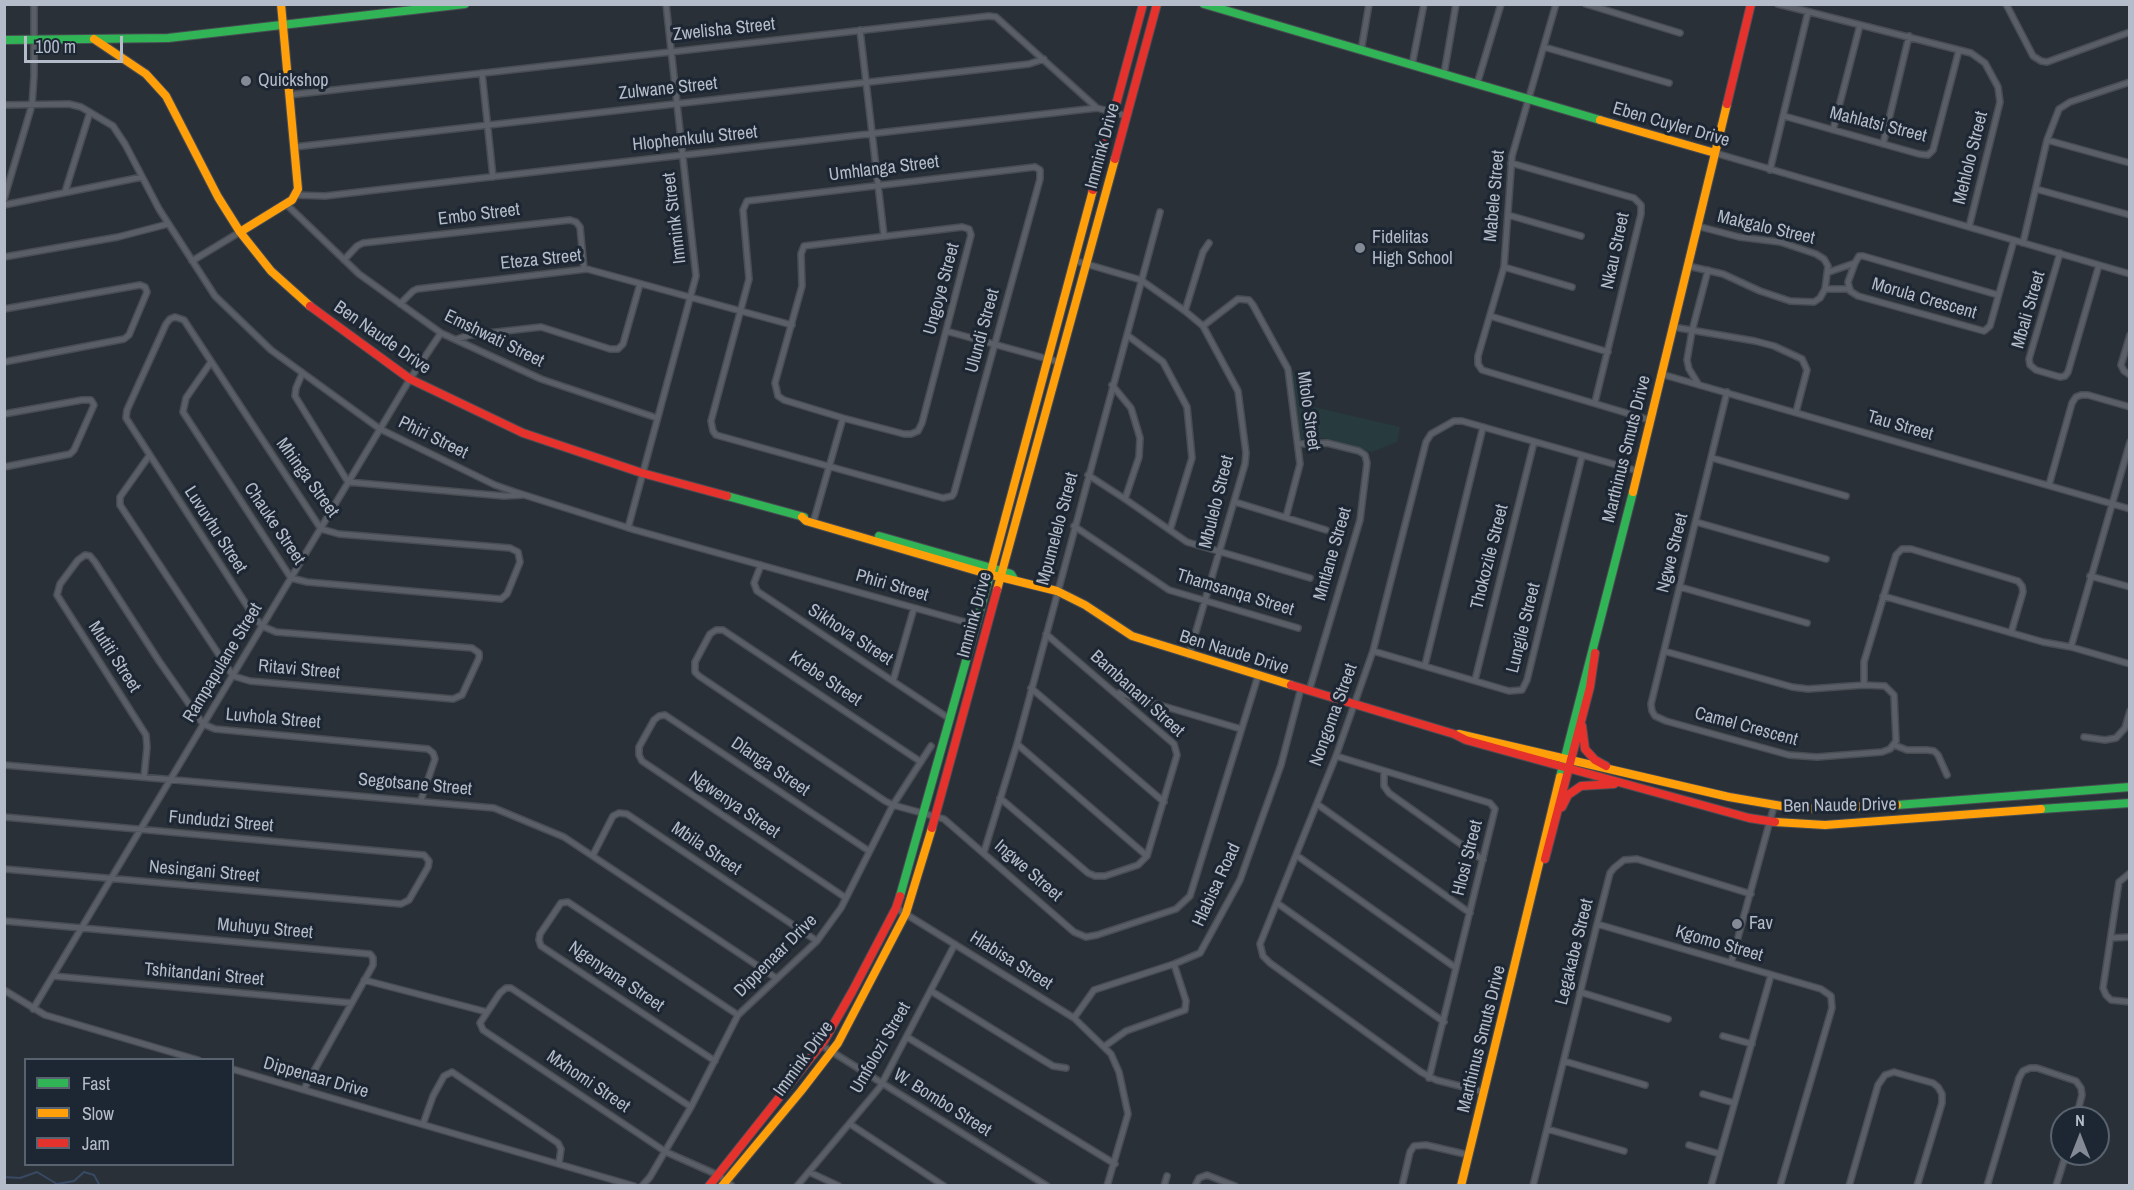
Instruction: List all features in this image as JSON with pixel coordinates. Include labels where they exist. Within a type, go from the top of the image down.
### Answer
[{"type":"main road","points":[[240,232],[286,204],[296,195],[298,179],[281,4]]},
{"type":"main road","points":[[4,40],[168,38],[465,4]]},
{"type":"main road","name":"Immink Drive","points":[[709,1185],[821,1046],[896,908],[1076,261],[1143,4]]},
{"type":"main road","name":"Immink Drive","points":[[727,1184],[831,1052],[906,913],[919,876],[1157,4]]},
{"type":"main road","name":"Eben Cuyler Drive","points":[[1204,4],[1715,153]]},
{"type":"main road","name":"Marthinus Smuts Drive","points":[[1464,1185],[1469,1155],[1532,890],[1566,764],[1751,4]]},
{"type":"main road","name":"Ben Naude Drive","points":[[94,39],[146,74],[166,96],[204,173],[240,232],[271,271],[302,300],[410,379],[515,430],[642,473],[1001,574],[1011,574],[1014,579],[1057,591],[1085,605],[1132,636],[1189,655],[1730,813],[1771,822],[1825,825],[2130,802]]},
{"type":"main road","points":[[1566,764],[1585,706],[1599,628]]},
{"type":"main road","points":[[1585,706],[1583,740],[1589,755],[1600,763],[1630,774]]},
{"type":"main road","name":"Marthinus Smuts Drive","points":[[1531,900],[1534,898],[1556,818],[1566,764]]},
{"type":"main road","name":"Ben Naude Drive","points":[[1566,764],[1630,774],[1773,806],[1799,808],[1852,808],[2130,787]]},
{"type":"main road","points":[[1556,818],[1568,795],[1581,786],[1598,783],[1628,784]]},
{"type":"street","points":[[4,199],[32,105],[34,4]]},
{"type":"street","name":"Immink Street","points":[[628,528],[696,271],[666,4]]},
{"type":"street","points":[[1361,51],[1370,4]]},
{"type":"street","points":[[1412,65],[1424,4]]},
{"type":"street","points":[[1444,74],[1456,4]]},
{"type":"street","points":[[1478,84],[1501,4]]},
{"type":"street","name":"Mabele Street","points":[[1556,4],[1527,99],[1511,163],[1504,267],[1478,356],[1478,364],[1482,369],[1595,402]]},
{"type":"street","points":[[1587,4],[1680,33]]},
{"type":"street","name":"Mehlolo Street","points":[[1778,4],[1959,50],[1976,55],[1985,63],[2001,95],[1969,227]]},
{"type":"street","points":[[1998,4],[2007,6],[2032,56],[2041,62],[2047,62],[2130,32]]},
{"type":"street","points":[[1770,170],[1808,12]]},
{"type":"street","name":"Zwelisha Street","points":[[289,95],[993,16],[1097,108],[1127,116]]},
{"type":"street","points":[[1833,130],[1860,25]]},
{"type":"street","points":[[860,30],[884,236]]},
{"type":"street","points":[[1883,144],[1909,36]]},
{"type":"street","points":[[1544,46],[1669,83]]},
{"type":"street","name":"Mahlatsi Street","points":[[1784,116],[1928,155],[1932,152],[1959,50]]},
{"type":"street","name":"Zulwane Street","points":[[294,147],[1029,64],[1044,59]]},
{"type":"street","points":[[482,73],[493,177]]},
{"type":"street","points":[[2023,243],[2056,114],[2063,106],[2130,82]]},
{"type":"street","name":"Phiri Street","points":[[4,105],[69,104],[90,112],[117,131],[168,224],[209,288],[224,305],[271,350],[380,429],[495,485],[628,528],[976,625]]},
{"type":"street","name":"Hlophenkulu Street","points":[[296,195],[325,196],[1097,108]]},
{"type":"street","points":[[65,192],[90,112]]},
{"type":"street","points":[[2048,140],[2130,163]]},
{"type":"street","name":"Eben Cuyler Drive","points":[[1715,153],[2130,274]]},
{"type":"street","name":"Nkau Street","points":[[1511,163],[1634,198],[1640,203],[1641,214],[1595,402]]},
{"type":"street","name":"Umhlanga Street","points":[[742,311],[750,276],[743,210],[748,200],[1035,167]]},
{"type":"street","name":"Ulundi Street","points":[[829,466],[943,498],[950,497],[954,493],[1040,179],[1040,170],[1035,167]]},
{"type":"street","points":[[4,205],[142,177]]},
{"type":"street","points":[[2036,189],[2130,215]]},
{"type":"street","name":"Emshwati Street","points":[[286,204],[344,260],[441,333],[541,379],[657,418]]},
{"type":"street","name":"Mpumelelo Street","points":[[984,852],[1017,744],[1160,212]]},
{"type":"street","points":[[1508,215],[1581,236]]},
{"type":"street","name":"Embo Street","points":[[344,260],[363,243],[570,220],[576,222],[580,227],[584,269]]},
{"type":"street","points":[[4,257],[118,237],[168,224]]},
{"type":"street","name":"Makgalo Street","points":[[1697,226],[1739,237],[1780,242],[1816,254],[1826,262],[1829,272]]},
{"type":"street","name":"Ungoye Street","points":[[962,227],[970,230],[971,235],[922,423],[914,434],[904,434],[843,418],[782,399],[777,394],[775,383],[803,283],[802,248],[808,244],[884,236],[962,227]]},
{"type":"street","points":[[192,261],[240,232]]},
{"type":"street","points":[[1998,295],[2014,240]]},
{"type":"street","points":[[1185,311],[1203,252],[1209,243]]},
{"type":"street","name":"Mbali Street","points":[[2060,253],[2030,359],[2030,365],[2036,370],[2062,377],[2068,372],[2099,265]]},
{"type":"street","name":"Morula Crescent","points":[[1859,256],[1868,256],[1998,295],[1990,326],[1987,330],[1981,331],[1858,296],[1850,290],[1849,278],[1859,256]]},
{"type":"street","name":"Mbulelo Street","points":[[1076,261],[1141,280],[1185,311],[1203,326],[1238,391],[1246,458],[1236,502],[1189,655]]},
{"type":"street","points":[[1688,266],[1730,277],[1760,291],[1790,301],[1814,302],[1825,290],[1829,272],[1855,263]]},
{"type":"street","points":[[1504,267],[1572,287]]},
{"type":"street","name":"Eteza Street","points":[[400,304],[412,291],[417,289],[584,269],[792,325]]},
{"type":"street","points":[[1700,385],[1689,369],[1687,360],[1708,270]]},
{"type":"street","points":[[457,339],[470,335],[541,327],[610,349],[618,349],[624,344],[640,284]]},
{"type":"street","points":[[4,309],[140,285],[146,289],[146,297],[129,335],[124,339],[4,362]]},
{"type":"street","points":[[1825,290],[1850,290]]},
{"type":"street","name":"Mtolo Street","points":[[1203,326],[1238,299],[1251,302],[1288,369],[1299,467],[1286,517]]},
{"type":"street","points":[[742,311],[711,427],[716,435],[829,466]]},
{"type":"street","name":"Mhinga Street","points":[[166,324],[175,316],[184,320],[321,529],[339,534],[510,548],[518,552],[520,562]]},
{"type":"street","points":[[1490,316],[1608,352]]},
{"type":"street","name":"Luvuvhu Street","points":[[166,324],[126,414],[127,422],[262,626]]},
{"type":"street","points":[[1673,327],[1765,343],[1802,359],[1807,369],[1796,412]]},
{"type":"street","points":[[946,331],[1059,362]]},
{"type":"street","name":"Rampapulane Street","points":[[33,1009],[410,379],[441,333]]},
{"type":"street","points":[[1127,335],[1163,362],[1187,407],[1192,459],[1170,530]]},
{"type":"street","points":[[2130,335],[2121,361],[2122,370],[2130,375]]},
{"type":"street","name":"Chauke Street","points":[[211,362],[186,398],[183,412],[291,578],[316,583],[501,599],[507,594],[520,562]]},
{"type":"street","points":[[302,374],[295,396],[348,482],[504,496],[525,494]]},
{"type":"street","name":"Tau Street","points":[[1661,374],[2130,509]]},
{"type":"street","points":[[1112,385],[1131,408],[1140,438],[1139,456],[1125,498]]},
{"type":"street","name":"Ngwe Street","points":[[1658,718],[1652,711],[1651,704],[1727,392]]},
{"type":"street","points":[[2049,485],[2072,403],[2076,397],[2088,395],[2130,407]]},
{"type":"street","points":[[4,414],[88,399],[93,402],[93,409],[70,454],[4,467]]},
{"type":"street","points":[[1595,402],[1650,420]]},
{"type":"street","points":[[814,521],[843,418]]},
{"type":"street","name":"Nongoma Street","points":[[1484,1092],[1429,1078],[1263,956],[1260,944],[1336,756],[1373,651],[1428,438],[1433,432],[1454,421],[1462,421],[1638,471]]},
{"type":"street","points":[[1425,665],[1483,427]]},
{"type":"street","name":"Mntlane Street","points":[[1298,444],[1320,442],[1335,444],[1363,453],[1367,463],[1360,520],[1305,689]]},
{"type":"street","name":"Thokozile Street","points":[[1475,680],[1534,442]]},
{"type":"street","points":[[2071,647],[2130,442]]},
{"type":"street","name":"Ritavi Street","points":[[149,456],[120,497],[120,505],[232,676],[250,681],[455,699],[464,692],[479,658],[479,653],[472,648],[276,632],[262,626]]},
{"type":"street","name":"Lungile Street","points":[[1373,651],[1514,692],[1522,690],[1526,685],[1582,456]]},
{"type":"street","points":[[1712,458],[1846,496]]},
{"type":"street","points":[[1088,476],[1125,498],[1187,542],[1310,579]]},
{"type":"street","points":[[1236,502],[1326,530]]},
{"type":"street","points":[[1696,522],[1826,559]]},
{"type":"street","name":"Thamsanqa Street","points":[[1074,526],[1162,587],[1205,602],[1298,628]]},
{"type":"street","points":[[1864,685],[1864,662],[1896,555],[1902,549],[1911,549],[2018,581],[2023,592],[2011,633]]},
{"type":"street","name":"Luvhola Street","points":[[78,560],[87,555],[95,562],[203,724],[216,729],[428,749],[433,753],[435,759],[421,800]]},
{"type":"street","name":"Mutiti Street","points":[[78,560],[57,589],[57,595],[146,735],[144,777]]},
{"type":"street","name":"Sikhova Street","points":[[761,565],[754,583],[757,591],[950,719]]},
{"type":"street","points":[[2090,576],[2130,587]]},
{"type":"street","points":[[1680,587],[1807,623]]},
{"type":"street","points":[[1883,596],[2043,642],[2071,647],[2130,664]]},
{"type":"street","points":[[893,681],[914,608]]},
{"type":"street","name":"Krebe Street","points":[[710,634],[716,630],[724,631],[921,762]]},
{"type":"street","name":"Ingwe Street","points":[[710,634],[695,662],[696,674],[893,805],[944,819],[1074,932],[1082,936],[1094,936],[1176,909],[1187,901],[1193,891],[1257,676]]},
{"type":"street","name":"Bambanani Street","points":[[1046,634],[1176,747],[1178,755],[1147,856]]},
{"type":"street","points":[[1664,651],[1792,687],[1808,689],[1864,685],[1885,686],[1892,692],[1897,737],[1894,746],[1907,750],[1934,751],[1947,775]]},
{"type":"street","points":[[1031,688],[1164,801]]},
{"type":"street","name":"Hlabisa Road","points":[[1074,1017],[1094,990],[1199,954],[1238,884],[1281,765],[1305,689]]},
{"type":"street","points":[[1116,693],[1241,729]]},
{"type":"street","points":[[2084,737],[2105,740],[2116,738],[2125,729],[2130,711]]},
{"type":"street","name":"Dlanga Street","points":[[654,720],[663,715],[671,718],[869,851]]},
{"type":"street","name":"Camel Crescent","points":[[1658,718],[1789,755],[1817,757],[1882,752],[1894,746]]},
{"type":"street","name":"Ngwenya Street","points":[[654,720],[639,747],[642,761],[846,898]]},
{"type":"street","points":[[1000,798],[1090,875],[1105,876],[1138,865],[1147,856],[1017,744]]},
{"type":"street","name":"Dippenaar Drive","points":[[642,1185],[649,1180],[666,1152],[738,1015],[818,941],[846,898],[893,805],[932,746]]},
{"type":"street","name":"Hlosi Street","points":[[1336,756],[1492,804],[1495,808],[1429,1078]]},
{"type":"street","name":"Segotsane Street","points":[[4,765],[421,800],[500,810],[564,837],[776,978]]},
{"type":"street","points":[[1384,771],[1384,786],[1389,793],[1483,860]]},
{"type":"street","points":[[1317,804],[1470,914]]},
{"type":"street","points":[[1731,963],[1771,822],[1773,806]]},
{"type":"street","name":"Mbila Street","points":[[593,855],[613,816],[619,813],[627,814],[818,941]]},
{"type":"street","name":"Fundudzi Street","points":[[4,817],[424,855],[429,863],[409,900],[401,904]]},
{"type":"street","points":[[1296,855],[1456,968]]},
{"type":"street","name":"Legakabe Street","points":[[1533,1185],[1610,873],[1618,864],[1637,859],[1751,894]]},
{"type":"street","name":"Nesingani Street","points":[[4,869],[401,904]]},
{"type":"street","points":[[2130,873],[2119,882],[2104,991],[2113,1001],[2130,1002]]},
{"type":"street","name":"Ngenyana Street","points":[[715,1061],[541,946],[539,936],[560,904],[568,902],[738,1015]]},
{"type":"street","points":[[1277,903],[1444,1022]]},
{"type":"street","name":"Hlabisa Street","points":[[896,908],[1074,1017],[1105,1046],[1117,1065],[1128,1110],[1126,1124],[1107,1185]]},
{"type":"street","name":"Muhuyu Street","points":[[4,921],[367,952],[371,955],[373,963],[304,1089]]},
{"type":"street","name":"Kgomo Street","points":[[1597,924],[1821,989],[1831,996],[1832,1008],[1780,1185]]},
{"type":"street","points":[[2111,938],[2130,937]]},
{"type":"street","name":"Umfolozi Street","points":[[797,1185],[882,1083],[955,945]]},
{"type":"street","points":[[1105,1046],[1125,1032],[1185,1010],[1185,1001],[1174,964]]},
{"type":"street","points":[[1711,1185],[1771,975]]},
{"type":"street","name":"Tshitandani Street","points":[[53,976],[352,1003]]},
{"type":"street","points":[[364,980],[487,1012],[500,993],[506,988],[514,989],[691,1107]]},
{"type":"street","points":[[4,990],[33,1009],[62,1021],[194,1058]]},
{"type":"street","points":[[931,991],[1053,1066],[1066,1068]]},
{"type":"street","points":[[1580,992],[1668,1019]]},
{"type":"street","name":"Mxhomi Street","points":[[487,1012],[480,1023],[483,1030],[666,1152],[718,1175],[727,1184]]},
{"type":"street","points":[[907,1036],[1114,1164]]},
{"type":"street","points":[[1723,1036],[1752,1044]]},
{"type":"street","name":"W. Bombo Street","points":[[821,1046],[1042,1185]]},
{"type":"street","points":[[1564,1061],[1645,1085]]},
{"type":"street","points":[[1987,1185],[2023,1071],[2037,1068],[2076,1081],[2081,1088],[2082,1095],[2079,1106]]},
{"type":"street","name":"Dippenaar Drive","points":[[234,1070],[634,1185]]},
{"type":"street","points":[[423,1124],[433,1096],[444,1076],[452,1072],[558,1143],[561,1149],[559,1163]]},
{"type":"street","points":[[1849,1185],[1878,1085],[1885,1075],[1894,1072],[1933,1083],[1942,1094],[1942,1103],[1917,1185]]},
{"type":"street","points":[[1703,1094],[1734,1103]]},
{"type":"street","points":[[849,1124],[944,1185]]},
{"type":"street","points":[[1547,1129],[1624,1151]]},
{"type":"street","points":[[1402,1185],[1410,1152],[1417,1144],[1469,1155]]},
{"type":"street","points":[[1689,1145],[1720,1154]]},
{"type":"street","points":[[2056,1185],[2062,1166]]},
{"type":"street","points":[[808,1172],[839,1185]]},
{"type":"street","points":[[1164,1185],[1167,1176]]},
{"type":"street","points":[[1195,1185],[1201,1176],[1210,1176],[1235,1185]]},
{"type":"green space","points":[[1294,371],[1305,405],[1400,427],[1397,442],[1372,452],[1323,438],[1301,439],[1292,372]]},
{"type":"waterway","points":[[4,1177],[20,1178],[37,1172],[57,1184],[74,1181],[84,1172],[94,1175],[100,1186]]},
{"type":"traffic: fast","points":[[4,40],[168,38],[465,4]]},
{"type":"traffic: fast","points":[[1204,4],[1600,120]]},
{"type":"traffic: fast","points":[[1560,777],[1633,492]]},
{"type":"traffic: fast","points":[[727,496],[804,517]]},
{"type":"traffic: fast","points":[[879,536],[1002,571],[1011,574],[1014,579]]},
{"type":"traffic: fast","points":[[900,896],[990,575]]},
{"type":"traffic: fast","points":[[1897,805],[2130,787]]},
{"type":"traffic: fast","points":[[2041,809],[2130,803]]},
{"type":"traffic: slow","points":[[240,232],[292,200],[298,189],[281,4]]},
{"type":"traffic: slow","points":[[94,39],[146,74],[166,96],[218,197],[240,232],[271,271],[310,306]]},
{"type":"traffic: slow","points":[[1633,492],[1727,104]]},
{"type":"traffic: slow","points":[[1600,120],[1715,153]]},
{"type":"traffic: slow","points":[[997,590],[1115,159]]},
{"type":"traffic: slow","points":[[990,575],[1093,190]]},
{"type":"traffic: slow","points":[[802,517],[806,521],[984,573],[1057,591],[1085,605],[1132,636],[1291,685]]},
{"type":"traffic: slow","points":[[1459,734],[1729,797],[1799,809],[1897,805]]},
{"type":"traffic: slow","points":[[1461,1186],[1560,777]]},
{"type":"traffic: slow","points":[[1775,822],[1825,825],[2041,809]]},
{"type":"traffic: slow","points":[[722,1186],[838,1043],[906,913],[932,828]]},
{"type":"traffic: jam","points":[[1093,190],[1143,4]]},
{"type":"traffic: jam","points":[[1115,159],[1157,4]]},
{"type":"traffic: jam","points":[[1727,104],[1751,4]]},
{"type":"traffic: jam","points":[[310,306],[410,379],[523,433],[642,473],[727,496]]},
{"type":"traffic: jam","points":[[932,828],[997,590]]},
{"type":"traffic: jam","points":[[1545,859],[1590,687],[1595,653]]},
{"type":"traffic: jam","points":[[1291,685],[1454,734],[1466,740],[1749,818],[1775,822]]},
{"type":"traffic: jam","points":[[1582,726],[1585,749],[1595,760],[1606,766]]},
{"type":"traffic: jam","points":[[1562,807],[1568,795],[1581,786],[1614,784]]},
{"type":"traffic: jam","points":[[709,1186],[824,1041],[852,992],[900,896]]},
{"type":"place","name":"Quickshop","points":[[246,81]]},
{"type":"place","name":"Fidelitas High School","points":[[1360,248]]},
{"type":"place","name":"Fav","points":[[1737,924]]}]
